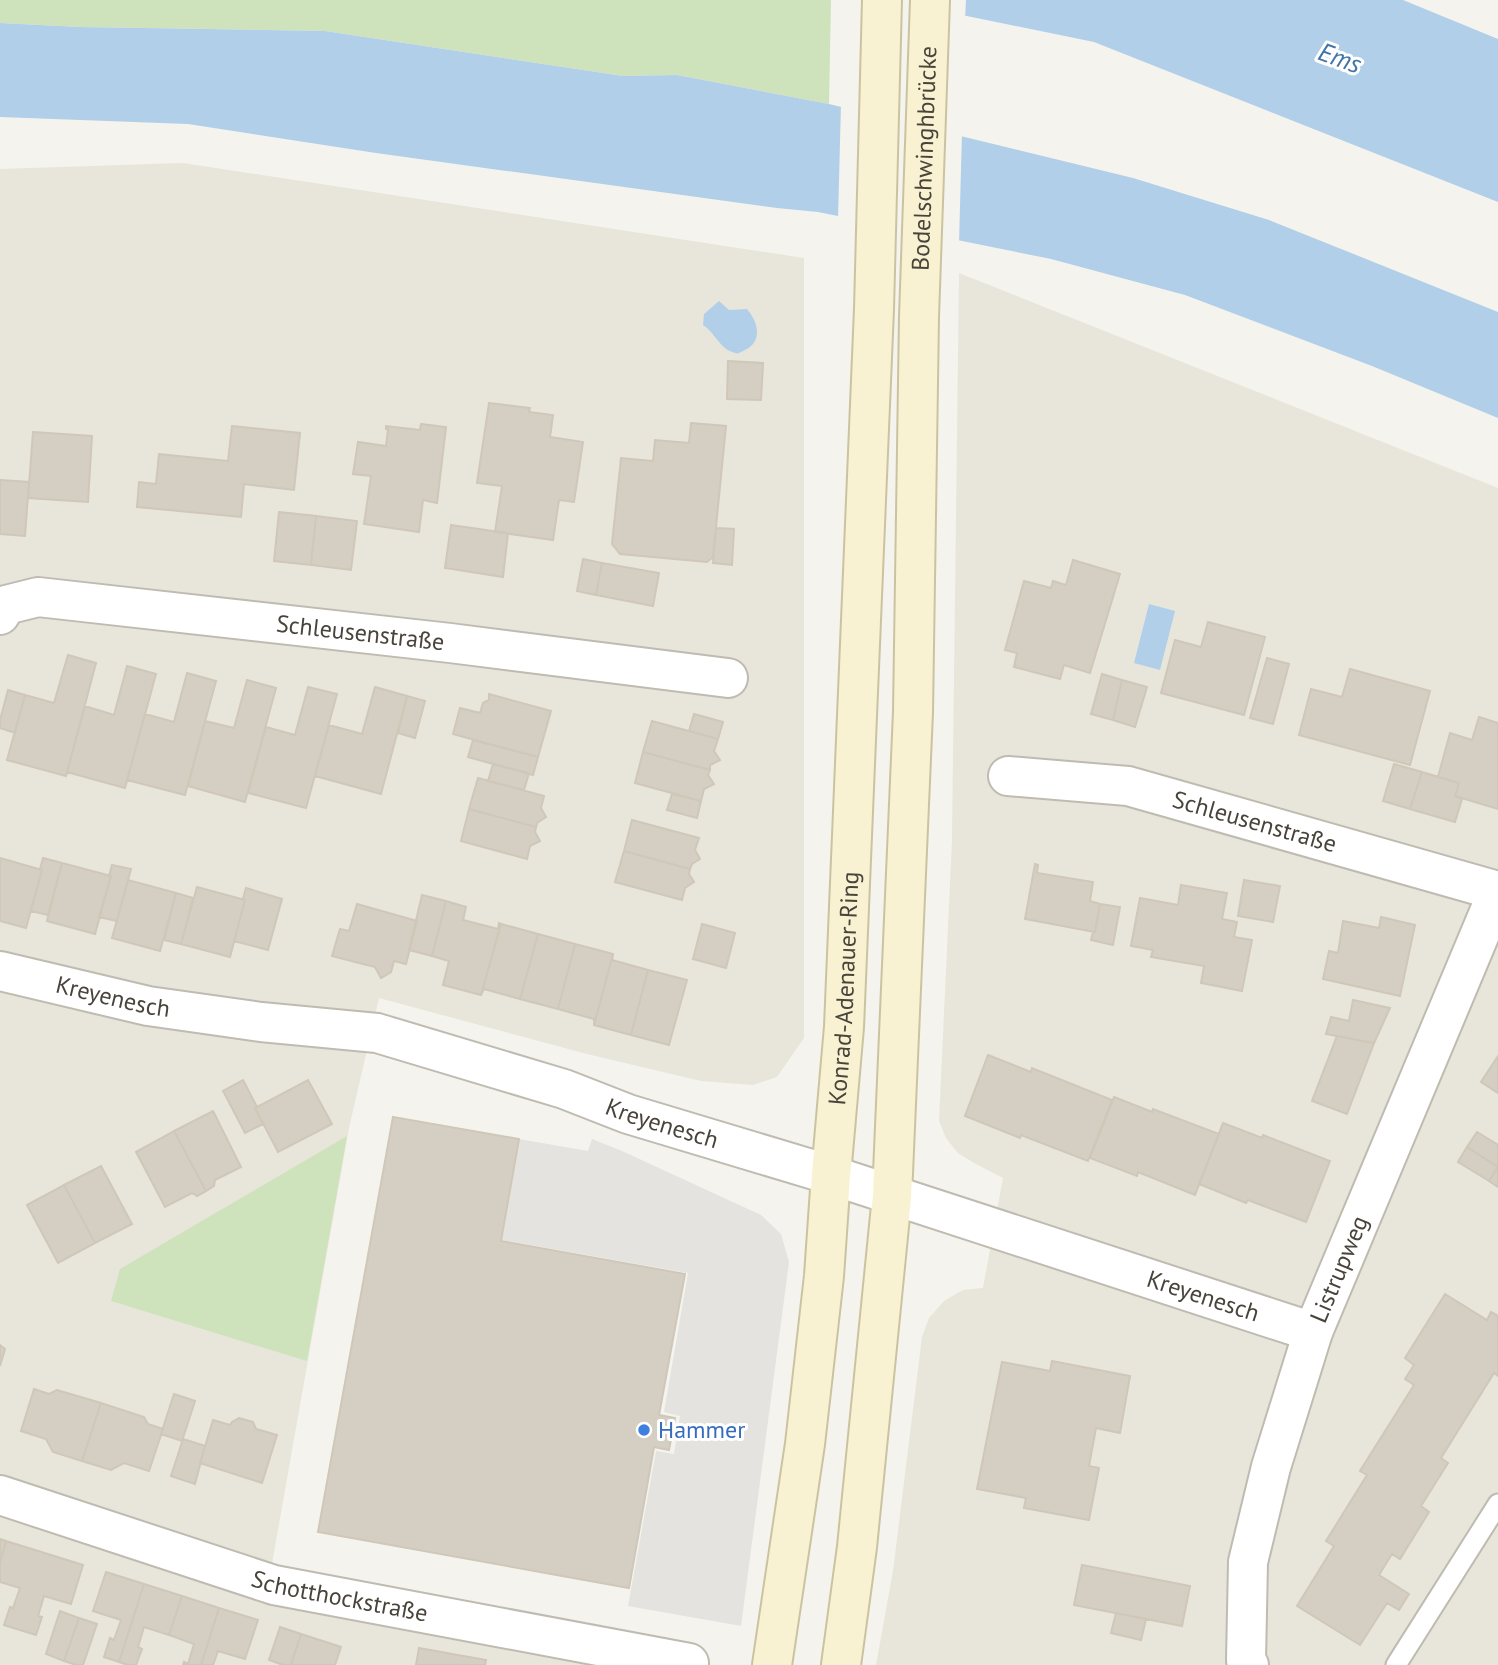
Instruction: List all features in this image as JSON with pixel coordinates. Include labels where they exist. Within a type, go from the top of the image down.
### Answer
[{"type":"main road","name":"Bodelschwinghbrücke","points":[[874,309],[882,0]]},
{"type":"main road","name":"Bodelschwinghbrücke","points":[[892,1196],[913,712],[919,317],[930,0]]},
{"type":"main road","name":"Konrad-Adenauer-Ring","points":[[772,1665],[805,1444],[824,1276],[844,1027],[874,309]]},
{"type":"main road","points":[[841,1665],[857,1547],[892,1196]]},
{"type":"street","name":"Schleusenstraße","points":[[0,615],[6,606],[38,597],[450,643],[728,678]]},
{"type":"street","name":"Schleusenstraße","points":[[1008,776],[1128,786],[1498,891]]},
{"type":"street","name":"Listrupweg","points":[[1249,1665],[1246,1660],[1248,1562],[1271,1467],[1313,1332],[1498,891]]},
{"type":"street","name":"Kreyenesch","points":[[0,971],[148,1006],[261,1022],[377,1033],[564,1089],[628,1114],[831,1175],[1313,1332]]},
{"type":"street","name":"Schotthockstraße","points":[[0,1495],[274,1586],[689,1663]]},
{"type":"lane","points":[[1396,1665],[1498,1504]]},
{"type":"shaded area","points":[[183,163],[804,258],[804,1038],[777,1077],[753,1085],[701,1081],[587,1054],[379,998],[349,1128],[267,1592],[646,1665],[0,1665],[0,169]]},
{"type":"shaded area","points":[[959,273],[1498,488],[1498,1665],[876,1665],[893,1571],[922,1337],[929,1318],[944,1301],[963,1290],[983,1288],[1003,1178],[958,1153],[946,1138],[939,1121],[952,841]]},
{"type":"shaded area","points":[[519,1139],[588,1151],[592,1139],[761,1215],[781,1234],[789,1262],[741,1626],[628,1606],[656,1451],[674,1454],[680,1416],[664,1412],[688,1273],[502,1240]]},
{"type":"green space","points":[[0,0],[831,0],[829,104],[677,75],[623,76],[325,31],[0,23]]},
{"type":"green space","points":[[347,1136],[307,1361],[111,1301],[120,1269]]},
{"type":"water","name":"Ems","points":[[889,0],[1403,0],[1498,39],[1498,202],[1094,42]]},
{"type":"water","points":[[0,23],[325,31],[623,76],[677,75],[829,104],[1133,178],[1269,220],[1498,312],[1498,418],[1372,366],[1185,295],[1051,259],[818,212],[376,153],[188,124],[0,117]]},
{"type":"water","points":[[719,301],[729,310],[747,309],[754,320],[757,332],[754,343],[738,353],[724,347],[703,325],[704,314]]},
{"type":"water","points":[[1149,604],[1175,611],[1160,670],[1134,663]]},
{"type":"pier","points":[[885,0],[966,0],[965,19],[888,3]]},
{"type":"pier","points":[[841,103],[962,132],[959,244],[838,219]]},
{"type":"building","points":[[728,361],[763,363],[761,400],[727,399]]},
{"type":"building","points":[[489,403],[530,408],[529,412],[553,415],[550,437],[583,442],[574,502],[559,500],[553,540],[495,532],[502,486],[477,483]]},
{"type":"building","points":[[691,423],[726,426],[713,557],[707,562],[620,554],[612,544],[621,458],[653,461],[655,440],[689,443]]},
{"type":"building","points":[[421,424],[446,427],[437,503],[423,500],[419,532],[364,524],[371,476],[353,474],[358,442],[386,446],[386,426],[420,430]]},
{"type":"building","points":[[232,426],[300,433],[294,490],[244,484],[241,517],[137,507],[139,482],[156,484],[159,454],[228,461]]},
{"type":"building","points":[[33,432],[92,436],[88,502],[28,498]]},
{"type":"building","points":[[0,480],[29,482],[25,536],[0,534]]},
{"type":"building","points":[[279,512],[316,516],[311,565],[274,561]]},
{"type":"building","points":[[316,516],[357,521],[351,570],[311,565]]},
{"type":"building","points":[[451,525],[508,533],[503,577],[445,568]]},
{"type":"building","points":[[716,528],[734,529],[732,565],[713,563]]},
{"type":"building","points":[[583,559],[602,563],[596,595],[577,591]]},
{"type":"building","points":[[1073,560],[1120,574],[1090,673],[1064,665],[1060,679],[1014,667],[1017,653],[1005,650],[1024,581],[1051,588],[1053,581],[1066,585]]},
{"type":"building","points":[[602,563],[659,573],[653,606],[596,595]]},
{"type":"building","points":[[1208,622],[1265,637],[1244,715],[1161,693],[1175,640],[1201,647]]},
{"type":"building","points":[[68,655],[96,663],[66,776],[7,760],[25,695],[54,703]]},
{"type":"building","points":[[1267,658],[1289,664],[1273,724],[1250,718]]},
{"type":"building","points":[[127,666],[156,674],[125,788],[67,772],[85,706],[114,715]]},
{"type":"building","points":[[1350,669],[1430,691],[1410,765],[1299,735],[1311,689],[1342,697]]},
{"type":"building","points":[[187,673],[216,681],[185,795],[127,780],[145,714],[174,722]]},
{"type":"building","points":[[1102,674],[1122,680],[1113,720],[1091,714]]},
{"type":"building","points":[[247,680],[276,688],[245,802],[188,786],[205,721],[234,728]]},
{"type":"building","points":[[1122,680],[1147,687],[1135,727],[1113,720]]},
{"type":"building","points":[[308,687],[337,694],[306,808],[248,793],[266,727],[295,735]]},
{"type":"building","points":[[375,687],[407,696],[381,794],[315,776],[329,725],[362,734]]},
{"type":"building","points":[[8,690],[25,695],[15,733],[0,728]]},
{"type":"building","points":[[489,694],[551,711],[538,757],[453,734],[460,708],[480,713],[483,703],[489,700]]},
{"type":"building","points":[[407,696],[425,701],[415,738],[398,733]]},
{"type":"building","points":[[694,714],[723,722],[718,739],[689,731]]},
{"type":"building","points":[[1479,717],[1498,723],[1498,809],[1455,796],[1459,783],[1438,777],[1450,733],[1472,740]]},
{"type":"building","points":[[652,721],[718,739],[714,751],[720,760],[710,765],[710,770],[643,752]]},
{"type":"building","points":[[473,740],[538,757],[533,775],[468,757]]},
{"type":"building","points":[[643,752],[710,770],[708,775],[714,784],[704,789],[701,801],[635,783]]},
{"type":"building","points":[[493,764],[529,773],[524,790],[488,781]]},
{"type":"building","points":[[1394,764],[1422,772],[1410,809],[1383,801]]},
{"type":"building","points":[[1422,772],[1459,783],[1455,796],[1462,799],[1455,822],[1410,809]]},
{"type":"building","points":[[478,778],[544,796],[541,808],[546,817],[537,823],[536,827],[469,809]]},
{"type":"building","points":[[672,794],[701,801],[697,818],[667,810]]},
{"type":"building","points":[[469,809],[536,827],[535,832],[540,841],[530,846],[527,859],[461,841]]},
{"type":"building","points":[[632,820],[699,838],[695,850],[700,859],[692,864],[690,869],[624,851]]},
{"type":"building","points":[[624,851],[690,869],[689,874],[694,882],[685,888],[682,900],[615,882]]},
{"type":"building","points":[[0,858],[42,870],[26,928],[0,921]]},
{"type":"building","points":[[43,858],[62,863],[48,915],[31,911]]},
{"type":"building","points":[[62,863],[111,876],[95,934],[47,921]]},
{"type":"building","points":[[1035,864],[1038,865],[1037,873],[1093,882],[1090,901],[1100,904],[1095,932],[1025,919]]},
{"type":"building","points":[[112,865],[131,869],[117,921],[99,917]]},
{"type":"building","points":[[128,880],[176,893],[160,951],[112,938]]},
{"type":"building","points":[[1244,880],[1280,886],[1273,922],[1238,916]]},
{"type":"building","points":[[1181,885],[1227,893],[1222,919],[1237,922],[1234,937],[1252,940],[1242,991],[1201,983],[1204,966],[1151,957],[1153,950],[1131,946],[1140,898],[1178,905]]},
{"type":"building","points":[[197,887],[245,900],[230,957],[181,944]]},
{"type":"building","points":[[246,888],[282,899],[268,950],[234,941]]},
{"type":"building","points":[[176,893],[193,898],[181,944],[164,940]]},
{"type":"building","points":[[422,895],[446,901],[432,956],[409,950]]},
{"type":"building","points":[[446,901],[466,907],[463,920],[498,929],[499,923],[501,924],[481,995],[443,985],[449,961],[432,956]]},
{"type":"building","points":[[357,904],[417,921],[406,964],[394,961],[391,972],[381,978],[375,967],[332,956],[340,929],[349,931]]},
{"type":"building","points":[[1100,904],[1120,907],[1113,945],[1091,940]]},
{"type":"building","points":[[1381,917],[1415,925],[1400,996],[1323,979],[1329,951],[1338,953],[1343,921],[1379,928]]},
{"type":"building","points":[[501,924],[538,934],[520,999],[484,989],[481,995]]},
{"type":"building","points":[[702,924],[735,933],[726,968],[693,959]]},
{"type":"building","points":[[538,934],[575,944],[558,1009],[520,999]]},
{"type":"building","points":[[575,944],[613,954],[594,1025],[594,1019],[558,1009]]},
{"type":"building","points":[[613,954],[612,960],[648,970],[631,1035],[594,1025]]},
{"type":"building","points":[[648,970],[687,980],[669,1045],[631,1035]]},
{"type":"building","points":[[1353,1000],[1390,1008],[1374,1043],[1326,1034],[1331,1017],[1349,1021]]},
{"type":"building","points":[[1337,1036],[1374,1043],[1347,1114],[1312,1101]]},
{"type":"building","points":[[988,1055],[1031,1072],[1032,1068],[1112,1100],[1088,1161],[965,1116]]},
{"type":"building","points":[[1498,1056],[1498,1093],[1481,1082]]},
{"type":"building","points":[[243,1080],[263,1124],[245,1133],[223,1091]]},
{"type":"building","points":[[308,1080],[332,1124],[278,1152],[255,1108]]},
{"type":"building","points":[[1114,1097],[1219,1134],[1195,1195],[1138,1172],[1137,1176],[1090,1158]]},
{"type":"building","points":[[213,1111],[241,1167],[215,1180],[214,1186],[206,1191],[174,1131]]},
{"type":"building","points":[[393,1117],[519,1139],[501,1241],[685,1274],[659,1415],[675,1418],[669,1450],[654,1447],[629,1588],[318,1532]]},
{"type":"building","points":[[1223,1123],[1330,1161],[1306,1222],[1248,1200],[1246,1203],[1199,1184]]},
{"type":"building","points":[[174,1131],[206,1191],[197,1196],[192,1193],[165,1207],[136,1152]]},
{"type":"building","points":[[1477,1132],[1498,1145],[1498,1167],[1467,1147]]},
{"type":"building","points":[[1467,1147],[1498,1167],[1489,1181],[1458,1162]]},
{"type":"building","points":[[101,1166],[132,1224],[95,1243],[64,1185]]},
{"type":"building","points":[[1498,1167],[1498,1187],[1489,1181]]},
{"type":"building","points":[[64,1185],[95,1243],[58,1263],[27,1205]]},
{"type":"building","points":[[1445,1294],[1487,1320],[1491,1312],[1498,1316],[1498,1376],[1494,1373],[1441,1458],[1448,1463],[1421,1506],[1429,1512],[1400,1559],[1392,1554],[1379,1575],[1409,1594],[1399,1610],[1387,1603],[1360,1645],[1297,1606],[1334,1546],[1326,1541],[1367,1475],[1360,1471],[1414,1385],[1405,1379],[1414,1365],[1405,1358]]},
{"type":"building","points":[[0,1345],[5,1349],[0,1366]]},
{"type":"building","points":[[1052,1361],[1130,1376],[1120,1433],[1096,1428],[1089,1466],[1099,1468],[1089,1520],[1024,1508],[1026,1498],[977,1489],[1002,1362],[1050,1371]]},
{"type":"building","points":[[34,1389],[49,1394],[57,1390],[101,1403],[82,1461],[53,1452],[46,1439],[21,1431]]},
{"type":"building","points":[[174,1394],[195,1401],[182,1441],[161,1434]]},
{"type":"building","points":[[101,1403],[144,1417],[148,1424],[163,1429],[149,1471],[124,1463],[111,1470],[82,1461]]},
{"type":"building","points":[[239,1418],[253,1422],[256,1429],[277,1435],[262,1483],[200,1463],[213,1420],[230,1425]]},
{"type":"building","points":[[183,1439],[205,1446],[195,1484],[171,1476]]},
{"type":"building","points":[[0,1539],[6,1541],[0,1563]]},
{"type":"building","points":[[6,1541],[83,1565],[71,1604],[44,1596],[38,1616],[42,1617],[36,1635],[4,1625],[20,1588],[0,1582],[0,1563]]},
{"type":"building","points":[[1082,1565],[1190,1586],[1182,1626],[1074,1605]]},
{"type":"building","points":[[106,1572],[144,1584],[119,1662],[104,1657],[110,1638],[114,1640],[121,1620],[93,1611]]},
{"type":"building","points":[[144,1584],[182,1596],[169,1635],[144,1627],[138,1647],[142,1649],[136,1665],[128,1665],[119,1662]]},
{"type":"building","points":[[182,1596],[219,1608],[201,1665],[183,1665],[184,1662],[188,1664],[194,1644],[169,1635]]},
{"type":"building","points":[[219,1608],[258,1620],[245,1659],[218,1651],[213,1665],[201,1665]]},
{"type":"building","points":[[60,1611],[79,1618],[64,1661],[46,1654]]},
{"type":"building","points":[[1116,1613],[1146,1619],[1141,1640],[1111,1633]]},
{"type":"building","points":[[79,1618],[97,1624],[83,1665],[64,1661]]},
{"type":"building","points":[[280,1627],[301,1634],[291,1665],[269,1660]]},
{"type":"building","points":[[301,1634],[341,1647],[335,1665],[291,1665]]},
{"type":"building","points":[[419,1648],[486,1660],[485,1665],[416,1665]]},
{"type":"place","name":"Hammer","points":[[644,1430]]}]
